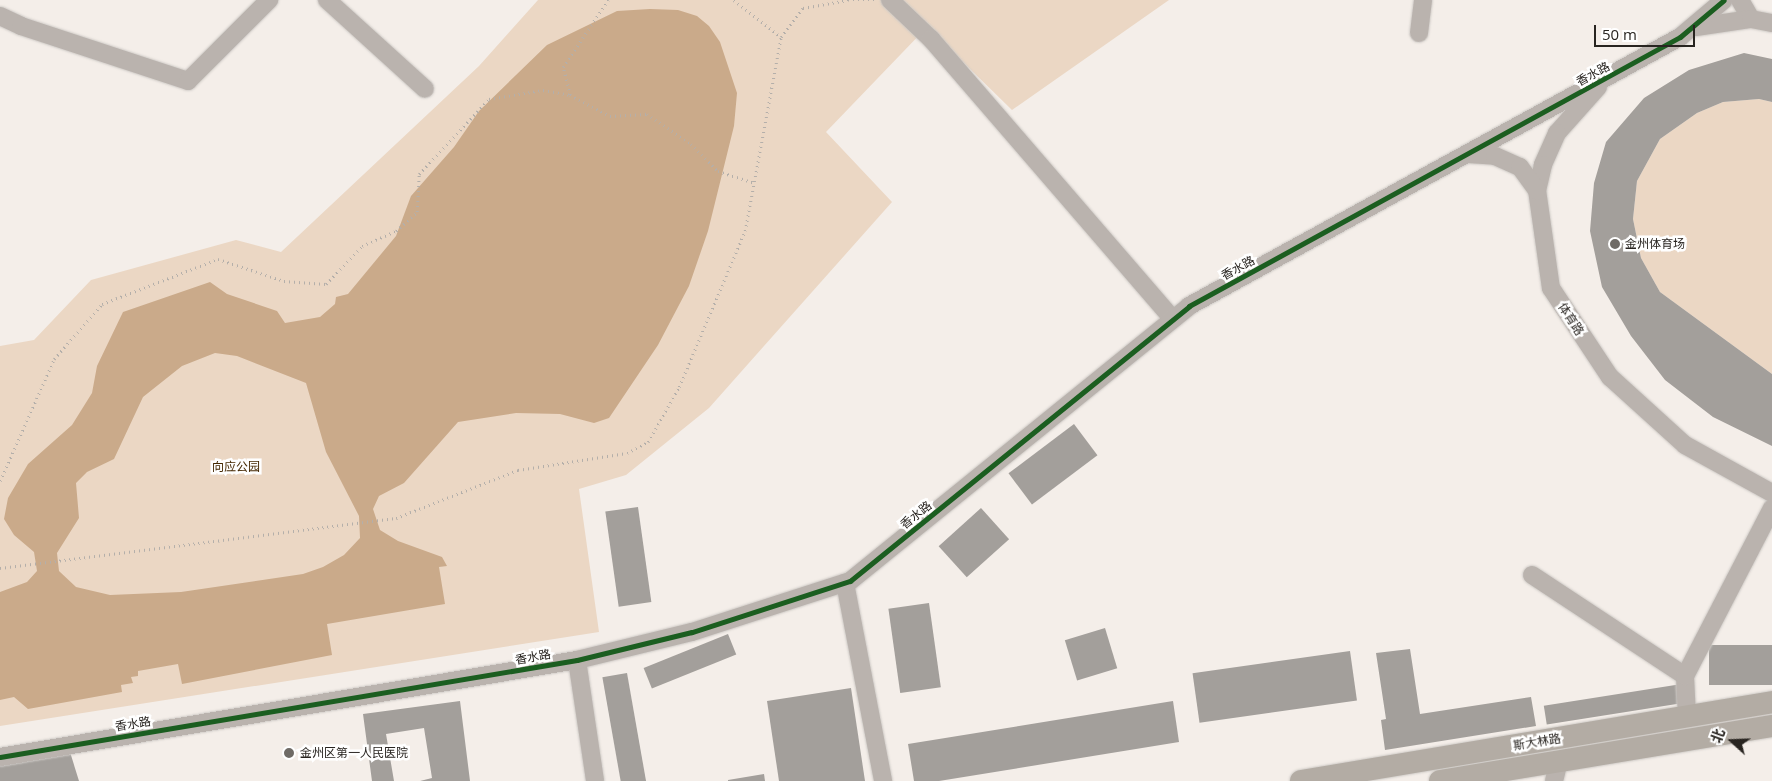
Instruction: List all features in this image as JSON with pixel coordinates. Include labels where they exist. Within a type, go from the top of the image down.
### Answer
[{"type":"main road","name":"斯大林路","points":[[1301,781],[1772,702]]},
{"type":"main road","name":"斯大林路","points":[[1440,781],[1556,771],[1772,726]]},
{"type":"street","points":[[0,16],[21,26],[188,81],[269,0]]},
{"type":"street","points":[[327,0],[425,89]]},
{"type":"street","points":[[890,0],[931,39],[1172,319]]},
{"type":"street","points":[[1419,32],[1424,0]]},
{"type":"street","name":"香水路","points":[[0,757],[577,660],[692,632],[845,583],[1189,306],[1607,78],[1696,27],[1724,0]]},
{"type":"street","points":[[1740,0],[1751,19]]},
{"type":"street","points":[[1696,27],[1751,19],[1772,23]]},
{"type":"street","name":"体育路","points":[[1607,78],[1557,133],[1543,165],[1537,190],[1551,288],[1610,377],[1684,445],[1772,493]]},
{"type":"street","points":[[1467,154],[1495,156],[1520,168],[1537,190]]},
{"type":"street","points":[[1687,717],[1685,676],[1772,508]]},
{"type":"street","points":[[1532,575],[1685,676]]},
{"type":"street","points":[[845,583],[883,781]]},
{"type":"street","points":[[577,660],[595,781]]},
{"type":"path","points":[[570,94],[563,67],[608,0]]},
{"type":"path","points":[[734,0],[781,37]]},
{"type":"path","points":[[0,568],[396,518],[518,470],[626,453],[648,442],[679,386],[745,231],[781,37],[803,8],[848,0],[881,0]]},
{"type":"path","points":[[0,481],[54,359],[102,304],[218,259],[284,281],[326,284],[362,246],[396,231],[417,212],[419,174],[489,99],[543,90],[570,94],[610,116],[647,114],[691,144],[718,171],[754,183]]},
{"type":"green space","name":"向应公园","points":[[538,0],[1169,0],[1012,110],[927,27],[826,132],[892,202],[709,408],[626,475],[579,489],[599,632],[0,726],[0,346],[34,340],[91,280],[236,240],[281,252],[479,66]]},
{"type":"green space","points":[[1759,99],[1772,102],[1772,374],[1660,292],[1641,258],[1633,219],[1637,181],[1660,139],[1697,113],[1723,102]]},
{"type":"shaded area","points":[[678,10],[697,16],[709,26],[720,42],[737,93],[734,126],[708,231],[689,286],[658,345],[609,418],[594,423],[560,414],[516,413],[458,422],[404,483],[379,496],[373,509],[380,530],[398,541],[442,557],[447,566],[439,567],[445,604],[327,624],[332,655],[182,684],[178,664],[138,671],[138,676],[131,677],[133,683],[121,685],[122,692],[28,709],[14,697],[0,700],[0,592],[27,582],[37,571],[34,552],[14,535],[4,519],[8,498],[28,464],[72,425],[92,393],[97,366],[123,312],[210,282],[227,294],[277,311],[285,323],[320,317],[335,304],[336,297],[348,294],[396,236],[411,196],[454,147],[479,111],[547,45],[617,11]],"holes":[[[215,353],[237,356],[306,383],[326,452],[359,516],[360,538],[344,555],[323,567],[303,574],[181,592],[110,595],[76,587],[59,571],[57,553],[79,518],[76,483],[87,472],[114,459],[143,397],[182,366]]]},
{"type":"building","name":"金州体育场","points":[[1744,53],[1772,59],[1772,102],[1759,99],[1723,102],[1697,113],[1660,139],[1637,181],[1633,219],[1641,258],[1660,292],[1772,374],[1772,446],[1713,417],[1665,380],[1631,336],[1602,287],[1590,231],[1594,183],[1606,142],[1644,98],[1689,70]]},
{"type":"building","points":[[1074,424],[1097,455],[1032,504],[1009,473]]},
{"type":"building","points":[[638,507],[651,602],[619,607],[605,512]]},
{"type":"building","points":[[981,508],[1009,539],[967,577],[939,546]]},
{"type":"building","points":[[929,603],[941,687],[900,693],[888,609]]},
{"type":"building","points":[[1105,628],[1117,668],[1077,680],[1065,640]]},
{"type":"building","points":[[728,634],[736,654],[652,688],[644,668]]},
{"type":"building","points":[[1709,645],[1772,645],[1772,685],[1709,685]]},
{"type":"building","points":[[1410,649],[1420,714],[1531,697],[1536,726],[1385,750],[1381,720],[1386,719],[1376,653]]},
{"type":"building","points":[[1350,651],[1357,701],[1200,723],[1193,673]]},
{"type":"building","points":[[627,673],[646,781],[621,781],[602,677]]},
{"type":"building","points":[[1688,683],[1691,702],[1547,725],[1544,706]]},
{"type":"building","points":[[851,688],[865,781],[779,781],[767,701]]},
{"type":"building","points":[[460,701],[470,781],[420,781],[432,778],[424,728],[386,734],[394,781],[372,781],[363,714]]},
{"type":"building","points":[[1173,701],[1179,742],[939,781],[914,781],[908,744]]},
{"type":"building","points":[[70,752],[79,781],[0,781],[0,764]]},
{"type":"building","points":[[764,774],[765,781],[728,781],[728,780]]},
{"type":"cycle path","points":[[0,757],[577,660],[692,632],[850,581],[1189,306],[1680,37],[1724,0]]},
{"type":"place","name":"金州体育场","points":[[1615,244]]},
{"type":"place","name":"金州区第一人民医院","points":[[289,753]]}]
